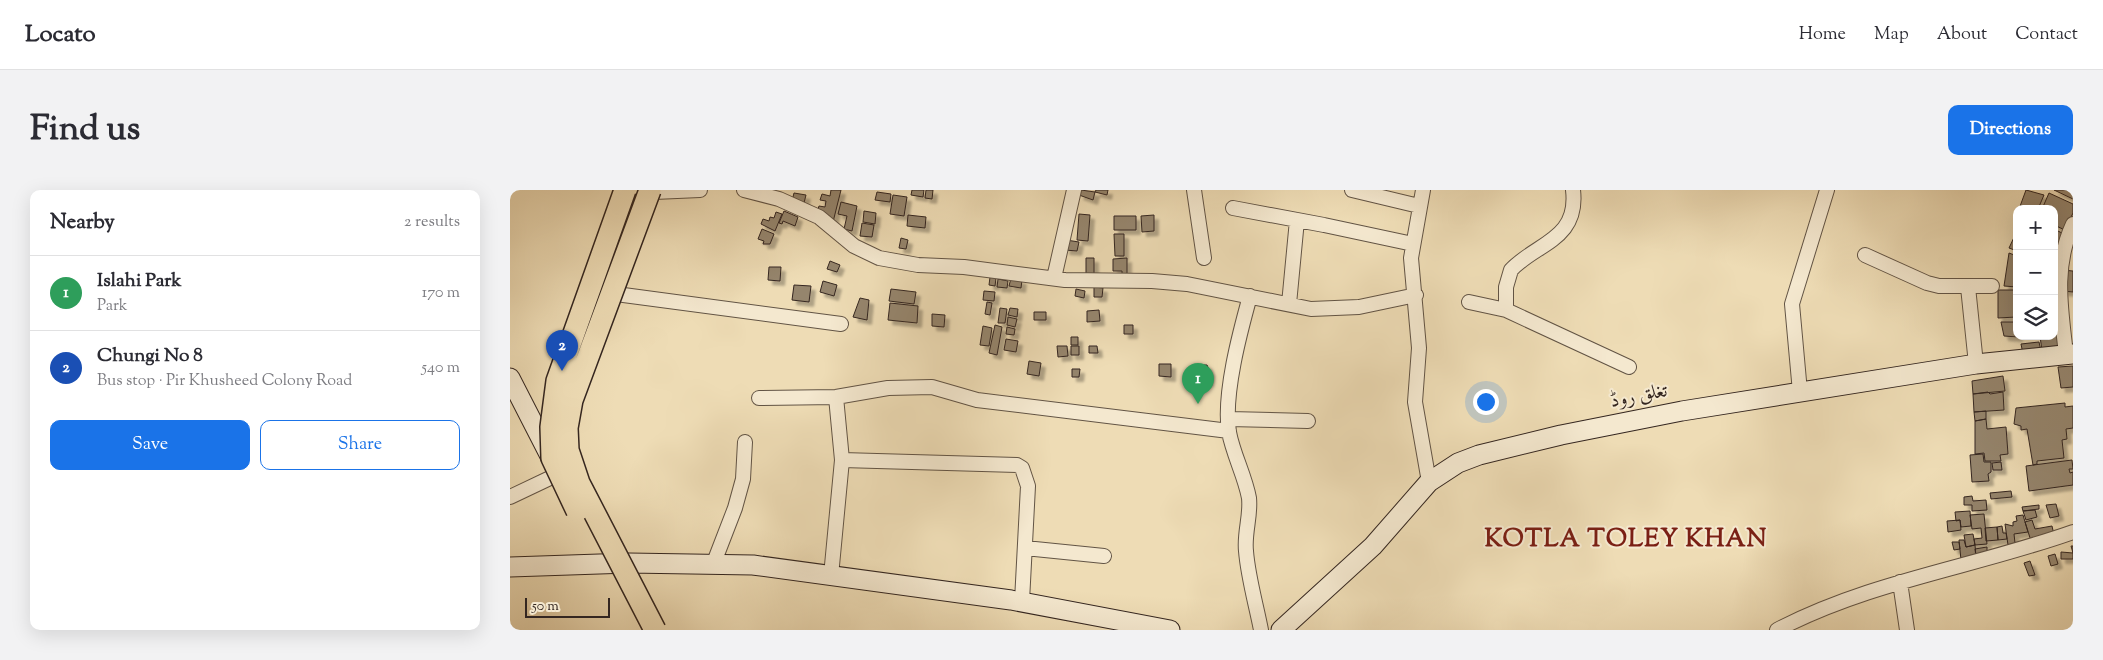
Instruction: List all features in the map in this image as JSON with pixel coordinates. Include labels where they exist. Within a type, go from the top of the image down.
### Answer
[{"type":"main road","points":[[625,190],[557,381],[551,427],[552,458],[554,475],[641,630]]},
{"type":"main road","points":[[652,191],[572,400],[567,428],[568,450],[579,483],[655,630]]},
{"type":"street","points":[[652,191],[700,190]]},
{"type":"street","points":[[744,190],[756,192],[801,208],[819,217],[854,246],[879,258],[918,265],[964,267],[1054,278],[1102,281],[1152,281],[1250,296],[1311,309],[1337,310],[1416,295]]},
{"type":"street","points":[[1054,278],[1074,190]]},
{"type":"street","points":[[1194,190],[1204,258]]},
{"type":"street","points":[[1352,190],[1419,206]]},
{"type":"street","points":[[1423,190],[1411,258],[1416,295],[1419,348],[1415,402],[1429,482]]},
{"type":"street","points":[[1506,310],[1506,287],[1511,270],[1547,246],[1562,231],[1572,211],[1573,190]]},
{"type":"street","points":[[1800,392],[1792,304],[1827,190]]},
{"type":"street","points":[[1233,208],[1413,244]]},
{"type":"street","points":[[1289,304],[1297,220]]},
{"type":"street","points":[[2070,354],[2059,289],[2062,255],[2073,224]]},
{"type":"street","points":[[1866,255],[1928,284],[1968,287],[1992,286]]},
{"type":"street","points":[[1968,287],[1976,364]]},
{"type":"street","points":[[616,294],[841,324]]},
{"type":"street","points":[[1250,296],[1236,356],[1229,425],[1248,496],[1250,511],[1246,552],[1261,630]]},
{"type":"street","points":[[1468,302],[1506,310],[1629,367]]},
{"type":"street","name":"تغلق روڈ","points":[[1281,630],[1373,546],[1429,482],[1458,463],[1502,449],[1673,413],[1976,364],[2070,354]]},
{"type":"street","points":[[510,378],[554,475],[510,497]]},
{"type":"street","points":[[758,398],[836,397],[888,388],[932,387],[977,400],[1229,425],[1308,421]]},
{"type":"street","points":[[831,576],[842,460],[836,397]]},
{"type":"street","points":[[712,564],[735,508],[743,479],[745,442]]},
{"type":"street","points":[[842,460],[1017,465],[1022,468],[1028,486],[1022,601]]},
{"type":"street","points":[[1777,630],[1802,617],[1900,582],[2073,532]]},
{"type":"street","points":[[1025,548],[1104,556]]},
{"type":"street","points":[[510,567],[595,564],[753,565],[1022,601],[1170,630]]},
{"type":"street","points":[[1900,582],[1906,630]]},
{"type":"building","points":[[831,190],[841,190],[833,222],[817,212],[819,206],[825,207],[826,201],[820,200],[822,194],[830,196]]},
{"type":"building","points":[[912,190],[924,190],[923,197],[911,195]]},
{"type":"building","points":[[926,190],[933,190],[932,199],[925,198]]},
{"type":"building","points":[[1081,190],[1095,192],[1093,200],[1079,195]]},
{"type":"building","points":[[1096,190],[1108,190],[1107,195],[1095,192]]},
{"type":"building","points":[[2026,190],[2044,195],[2040,205],[2020,205]]},
{"type":"building","points":[[2054,190],[2073,190],[2073,199]]},
{"type":"building","points":[[877,192],[891,194],[890,202],[875,200]]},
{"type":"building","points":[[794,193],[806,195],[804,203],[792,201]]},
{"type":"building","points":[[2049,193],[2073,204],[2073,213],[2065,230],[2058,227],[2058,205],[2044,205]]},
{"type":"building","points":[[893,195],[907,197],[904,216],[890,214]]},
{"type":"building","points":[[841,202],[857,206],[852,231],[844,229],[847,216],[838,214]]},
{"type":"building","points":[[784,211],[798,217],[795,226],[783,221],[782,224],[779,223]]},
{"type":"building","points":[[864,211],[876,213],[875,224],[863,222]]},
{"type":"building","points":[[776,212],[782,214],[775,231],[761,224],[763,219],[769,221],[770,217],[774,218]]},
{"type":"building","points":[[1079,214],[1090,215],[1088,241],[1077,240]]},
{"type":"building","points":[[908,215],[926,217],[925,228],[907,226]]},
{"type":"building","points":[[1154,215],[1154,231],[1142,232],[1141,216]]},
{"type":"building","points":[[1114,216],[1136,216],[1136,230],[1114,230]]},
{"type":"building","points":[[862,223],[874,225],[872,237],[860,236]]},
{"type":"building","points":[[762,229],[774,234],[770,244],[763,244],[764,241],[758,239]]},
{"type":"building","points":[[2058,231],[2064,234],[2058,248]]},
{"type":"building","points":[[1114,234],[1124,234],[1124,256],[1115,256]]},
{"type":"building","points":[[901,238],[908,240],[906,249],[899,248]]},
{"type":"building","points":[[1066,240],[1079,242],[1077,251],[1065,250]]},
{"type":"building","points":[[2013,240],[2013,250],[2009,248]]},
{"type":"building","points":[[2009,253],[2013,254],[2013,287],[2004,286]]},
{"type":"building","points":[[1086,258],[1094,258],[1094,274],[1086,274]]},
{"type":"building","points":[[1127,258],[1127,276],[1122,276],[1122,271],[1113,271],[1113,259]]},
{"type":"building","points":[[830,261],[840,265],[837,272],[827,269]]},
{"type":"building","points":[[769,267],[781,267],[780,281],[768,280]]},
{"type":"building","points":[[2062,270],[2073,271],[2073,292],[2063,291]]},
{"type":"building","points":[[990,277],[996,278],[995,286],[989,285]]},
{"type":"building","points":[[1011,278],[1022,280],[1021,288],[1009,286]]},
{"type":"building","points":[[998,279],[1008,281],[1007,288],[997,287]]},
{"type":"building","points":[[823,281],[837,285],[834,296],[820,292]]},
{"type":"building","points":[[794,285],[811,286],[809,302],[792,300]]},
{"type":"building","points":[[1094,287],[1103,288],[1102,297],[1094,297]]},
{"type":"building","points":[[891,289],[916,292],[914,304],[889,301]]},
{"type":"building","points":[[1076,289],[1085,291],[1084,298],[1075,296]]},
{"type":"building","points":[[1998,290],[2013,290],[2013,317],[1998,318]]},
{"type":"building","points":[[984,291],[995,292],[994,301],[983,300]]},
{"type":"building","points":[[860,298],[869,300],[867,320],[853,317]]},
{"type":"building","points":[[987,302],[992,303],[990,315],[985,314]]},
{"type":"building","points":[[890,303],[918,306],[917,323],[888,320]]},
{"type":"building","points":[[1000,308],[1007,309],[1005,323],[998,323]]},
{"type":"building","points":[[1010,308],[1018,309],[1017,317],[1008,315]]},
{"type":"building","points":[[1099,310],[1100,321],[1087,322],[1087,311]]},
{"type":"building","points":[[1034,312],[1046,312],[1046,320],[1034,320]]},
{"type":"building","points":[[932,314],[945,315],[944,327],[932,326]]},
{"type":"building","points":[[1008,317],[1017,319],[1015,327],[1007,325]]},
{"type":"building","points":[[2001,322],[2013,322],[2013,337],[2004,336]]},
{"type":"building","points":[[995,325],[1002,327],[997,355],[989,353]]},
{"type":"building","points":[[1124,325],[1133,325],[1133,334],[1124,334]]},
{"type":"building","points":[[983,326],[992,328],[989,346],[980,345]]},
{"type":"building","points":[[1007,327],[1015,329],[1014,335],[1006,334]]},
{"type":"building","points":[[2059,333],[2060,349],[2042,351],[2041,340],[2058,340]]},
{"type":"building","points":[[1071,337],[1078,337],[1078,345],[1071,345]]},
{"type":"building","points":[[1006,339],[1018,341],[1016,352],[1004,350]]},
{"type":"building","points":[[2039,342],[2041,351],[2023,354],[2021,344]]},
{"type":"building","points":[[1057,346],[1067,346],[1068,356],[1058,357]]},
{"type":"building","points":[[1071,346],[1079,346],[1079,355],[1071,355]]},
{"type":"building","points":[[1089,346],[1097,346],[1098,353],[1089,353]]},
{"type":"building","points":[[1029,361],[1041,363],[1039,376],[1027,374]]},
{"type":"building","points":[[1159,364],[1171,364],[1171,377],[1159,376]]},
{"type":"building","points":[[1204,365],[1207,365],[1210,372],[1208,382],[1195,380],[1197,369],[1203,370]]},
{"type":"building","points":[[2073,366],[2073,387],[2061,388],[2058,367]]},
{"type":"building","points":[[1072,369],[1080,369],[1079,377],[1072,377]]},
{"type":"building","points":[[2003,376],[2005,391],[1973,394],[1972,381]]},
{"type":"building","points":[[1988,392],[1990,394],[2003,392],[2004,410],[1974,412],[1973,394]]},
{"type":"building","points":[[2065,403],[2065,407],[2073,406],[2073,428],[2066,429],[2067,439],[2062,440],[2064,458],[2037,461],[2037,464],[2033,465],[2027,429],[2021,430],[2021,426],[2014,424],[2016,408]]},
{"type":"building","points":[[1986,411],[1986,419],[1975,421],[1974,412]]},
{"type":"building","points":[[1986,419],[1987,429],[2006,427],[2008,454],[2000,455],[2001,461],[1985,461],[1984,453],[1975,454],[1975,421]]},
{"type":"building","points":[[1983,454],[1984,462],[1991,462],[1991,472],[1988,474],[1989,481],[1972,482],[1970,455]]},
{"type":"building","points":[[2072,460],[2073,469],[2069,469],[2070,473],[2073,472],[2073,485],[2029,491],[2026,466]]},
{"type":"building","points":[[2001,462],[2002,470],[1993,470],[1992,463]]},
{"type":"building","points":[[2011,491],[2012,497],[1991,499],[1990,493]]},
{"type":"building","points":[[1972,496],[1973,501],[1986,500],[1987,510],[1972,511],[1972,505],[1964,505],[1964,497]]},
{"type":"building","points":[[2056,504],[2059,516],[2050,518],[2046,505]]},
{"type":"building","points":[[2039,505],[2039,509],[2023,511],[2022,507]]},
{"type":"building","points":[[2035,510],[2037,517],[2026,520],[2023,511]]},
{"type":"building","points":[[1970,511],[1971,526],[1961,527],[1960,520],[1956,521],[1955,512]]},
{"type":"building","points":[[1984,514],[1987,544],[1975,545],[1974,539],[1982,538],[1981,528],[1972,529],[1970,515]]},
{"type":"building","points":[[2023,515],[2028,532],[2014,534],[2015,543],[2008,545],[2005,524],[2013,526],[2013,522],[2017,521],[2016,516]]},
{"type":"building","points":[[1960,520],[1961,530],[1948,532],[1947,521]]},
{"type":"building","points":[[2032,520],[2035,529],[2052,526],[2054,535],[2031,541],[2025,522]]},
{"type":"building","points":[[2002,526],[2003,533],[2006,533],[2007,539],[1998,540],[1997,527]]},
{"type":"building","points":[[1997,527],[1998,540],[1986,541],[1985,528]]},
{"type":"building","points":[[1973,534],[1975,545],[1966,547],[1964,535]]},
{"type":"building","points":[[1959,540],[1964,540],[1966,547],[1975,545],[1976,557],[1961,560]]},
{"type":"building","points":[[1952,542],[1959,542],[1960,549],[1954,550]]},
{"type":"building","points":[[1987,547],[1987,555],[1976,557],[1975,549]]},
{"type":"building","points":[[2061,552],[2073,553],[2073,559],[2061,559]]},
{"type":"building","points":[[2055,554],[2058,564],[2051,566],[2048,556]]},
{"type":"building","points":[[2030,561],[2035,575],[2029,576],[2024,563]]},
{"type":"place","name":"Chungi No 8","points":[[562,371]]},
{"type":"place","name":"Islahi Park","points":[[1198,404]]},
{"type":"district","name":"KOTLA TOLEY KHAN","points":[[1626,540]]}]
